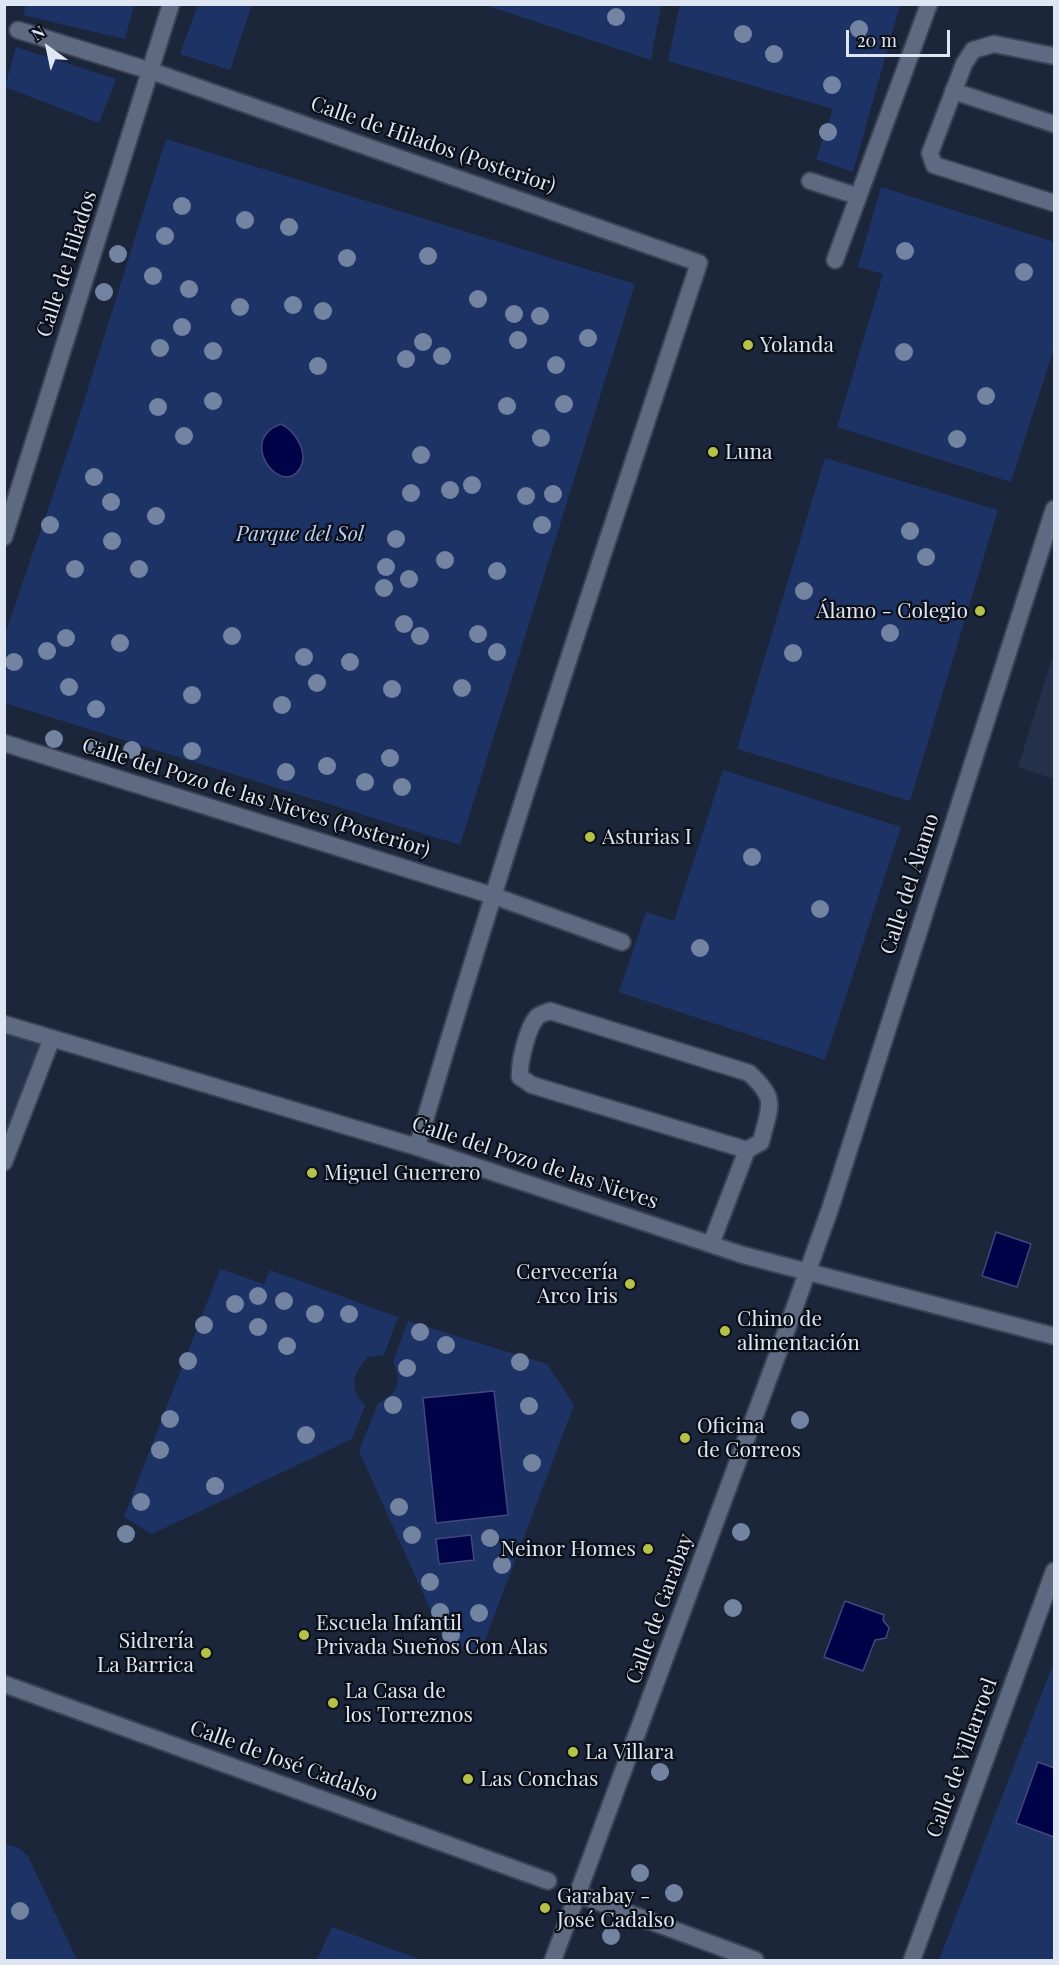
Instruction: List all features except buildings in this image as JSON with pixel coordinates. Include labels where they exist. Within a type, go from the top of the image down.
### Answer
[{"type":"street","name":"Calle de Hilados","points":[[4,537],[152,71],[171,4]]},
{"type":"street","points":[[835,260],[928,4]]},
{"type":"street","name":"Calle de Hilados (Posterior)","points":[[18,30],[152,71],[699,263],[594,580],[494,896]]},
{"type":"street","points":[[1054,56],[994,44],[973,50],[964,64],[930,153],[934,165],[1054,203]]},
{"type":"street","points":[[953,91],[1054,124]]},
{"type":"street","points":[[810,181],[857,196]]},
{"type":"street","name":"Calle del Álamo","points":[[807,1272],[833,1198],[1054,509]]},
{"type":"street","name":"Calle del Pozo de las Nieves (Posterior)","points":[[4,743],[494,896],[622,942]]},
{"type":"street","points":[[417,1147],[494,896]]},
{"type":"street","points":[[711,1244],[747,1150],[761,1142],[770,1103],[764,1087],[749,1073],[550,1011],[538,1015],[530,1027],[519,1069],[520,1077],[532,1085],[747,1150]]},
{"type":"street","name":"Calle del Pozo de las Nieves","points":[[4,1024],[417,1147],[743,1255],[1054,1336]]},
{"type":"street","points":[[4,1162],[52,1038]]},
{"type":"street","name":"Calle de Garabay","points":[[553,1960],[807,1272]]},
{"type":"street","name":"Calle de Villarroel","points":[[912,1960],[1048,1609],[1054,1571]]},
{"type":"street","name":"Calle de José Cadalso","points":[[4,1684],[548,1881]]},
{"type":"street","points":[[577,1894],[755,1960]]},
{"type":"shaded area","points":[[281,424],[296,437],[302,451],[302,465],[290,476],[281,476],[273,471],[262,452],[262,441],[268,431]]},
{"type":"shaded area","points":[[1054,653],[1054,779],[1018,767]]},
{"type":"shaded area","points":[[5,1024],[52,1038],[5,1162]]},
{"type":"shaded area","points":[[996,1232],[1031,1244],[1017,1287],[982,1276]]},
{"type":"shaded area","points":[[494,1391],[508,1515],[436,1523],[423,1398]]},
{"type":"shaded area","points":[[471,1535],[474,1560],[439,1564],[436,1539]]},
{"type":"shaded area","points":[[845,1601],[884,1615],[883,1620],[889,1628],[886,1638],[875,1640],[863,1671],[824,1657]]},
{"type":"shaded area","points":[[1038,1762],[1054,1768],[1054,1837],[1016,1823]]},
{"type":"green space","points":[[26,4],[134,5],[125,39],[23,15]]},
{"type":"green space","points":[[680,4],[900,5],[853,172],[816,159],[833,109],[668,61]]},
{"type":"green space","points":[[198,5],[252,5],[230,70],[180,54]]},
{"type":"green space","points":[[485,5],[661,5],[651,60]]},
{"type":"green space","points":[[16,47],[116,79],[99,123],[5,87]]},
{"type":"green space","name":"Parque del Sol","points":[[166,139],[635,284],[460,845],[5,703],[5,634],[73,436]]},
{"type":"green space","points":[[881,187],[1054,242],[1054,348],[1011,482],[837,427],[883,274],[858,267]]},
{"type":"green space","points":[[825,458],[998,510],[910,801],[737,749]]},
{"type":"green space","points":[[723,770],[901,827],[825,1060],[619,992],[646,912],[674,921]]},
{"type":"green space","points":[[220,1269],[264,1284],[270,1270],[398,1317],[384,1355],[368,1357],[356,1375],[354,1381],[356,1393],[365,1406],[352,1439],[152,1534],[124,1517]]},
{"type":"green space","points":[[408,1321],[547,1364],[574,1405],[480,1653],[444,1640],[359,1451],[378,1403],[390,1396],[396,1386],[397,1375],[393,1362]]},
{"type":"green space","points":[[1054,1662],[1054,1960],[939,1960]]},
{"type":"green space","points":[[5,1844],[19,1848],[28,1856],[77,1960],[5,1960]]},
{"type":"green space","points":[[332,1927],[422,1960],[317,1960]]},
{"type":"place","name":"Yolanda","points":[[748,345]]},
{"type":"place","name":"Luna","points":[[713,452]]},
{"type":"place","name":"Álamo - Colegio","points":[[980,611]]},
{"type":"place","name":"Asturias I","points":[[590,837]]},
{"type":"place","name":"Miguel Guerrero","points":[[312,1173]]},
{"type":"place","name":"Cervecería Arco Iris","points":[[630,1284]]},
{"type":"place","name":"Chino de alimentación","points":[[725,1331]]},
{"type":"place","name":"Oficina de Correos","points":[[685,1438]]},
{"type":"place","name":"Neinor Homes","points":[[648,1549]]},
{"type":"place","name":"Escuela Infantil Privada Sueños Con Alas","points":[[304,1635]]},
{"type":"place","name":"Sidrería La Barrica","points":[[206,1653]]},
{"type":"place","name":"La Casa de los Torreznos","points":[[333,1703]]},
{"type":"place","name":"La Villara","points":[[573,1752]]},
{"type":"place","name":"Las Conchas","points":[[468,1779]]},
{"type":"place","name":"Garabay - José Cadalso","points":[[545,1908]]}]
